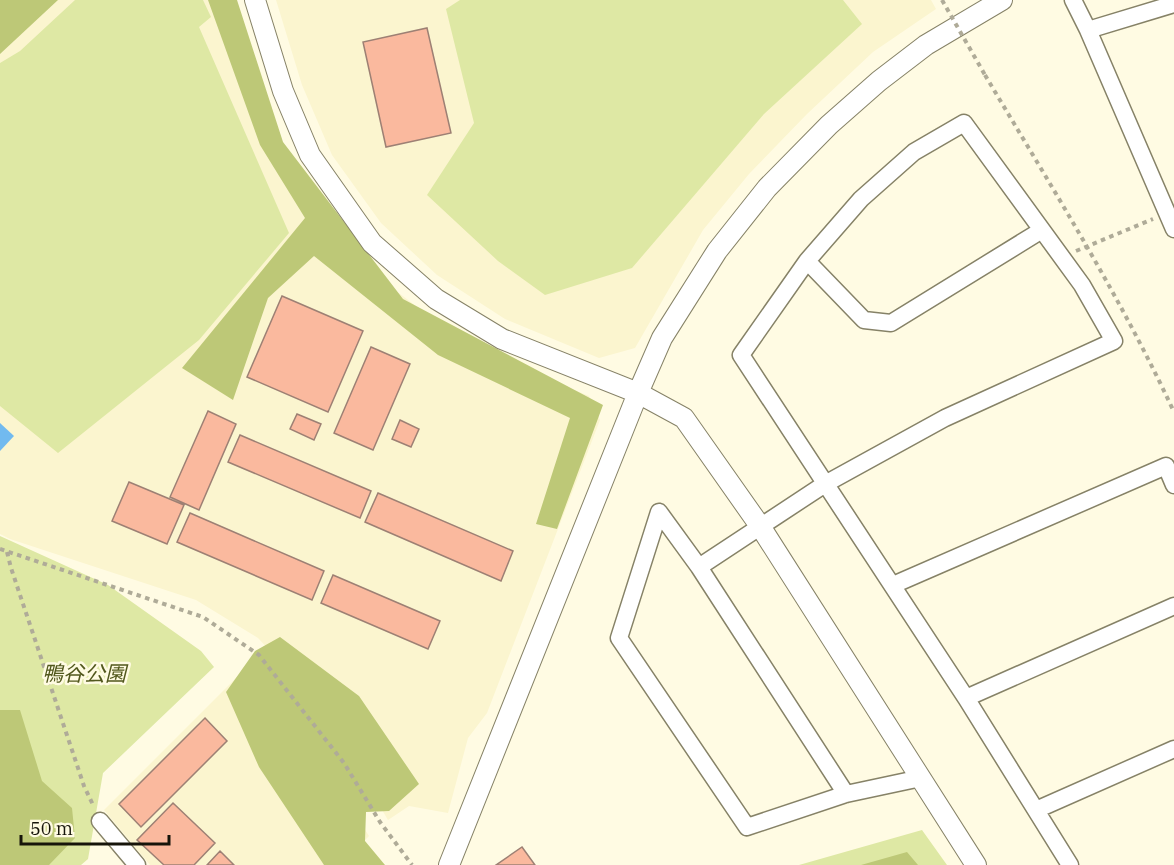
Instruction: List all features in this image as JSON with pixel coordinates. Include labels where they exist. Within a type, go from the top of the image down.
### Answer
[{"type":"street","points":[[255,0],[283,91],[310,155],[372,243],[436,299],[502,339],[638,393],[684,418],[760,526],[976,865]]},
{"type":"street","points":[[449,865],[638,393],[663,338],[717,250],[767,188],[829,125],[879,81],[926,45],[1002,0]]},
{"type":"street","points":[[1073,0],[1174,229]]},
{"type":"street","points":[[1088,30],[1174,4]]},
{"type":"street","points":[[699,567],[825,484],[945,418],[1114,341],[1082,285],[964,123],[914,152],[861,199],[807,261],[741,355],[825,484],[966,698],[1070,865]]},
{"type":"street","points":[[807,261],[864,320],[891,323],[1042,230]]},
{"type":"street","points":[[892,585],[1166,466],[1174,485]]},
{"type":"street","points":[[846,794],[699,567],[660,512],[619,638],[747,827],[846,794],[921,778]]},
{"type":"street","points":[[966,698],[1174,606]]},
{"type":"street","points":[[1036,810],[1174,749]]},
{"type":"street","points":[[100,821],[137,865]]},
{"type":"path","points":[[942,0],[1151,362],[1174,412]]},
{"type":"path","points":[[1062,258],[1167,213]]},
{"type":"path","points":[[0,549],[203,617],[259,655],[344,763],[380,822],[412,865]]},
{"type":"path","points":[[7,552],[84,786],[100,821]]},
{"type":"shaded area","points":[[0,0],[235,0],[283,150],[383,281],[470,347],[589,396],[600,420],[487,713],[468,738],[448,813],[409,806],[388,820],[317,701],[258,638],[196,600],[0,534]]},
{"type":"shaded area","points":[[276,0],[931,0],[936,9],[873,52],[807,114],[749,174],[703,230],[635,348],[599,358],[505,319],[437,275],[381,223],[332,155],[302,85]]},
{"type":"shaded area","points":[[248,666],[289,710],[369,836],[341,865],[150,865],[104,810]]},
{"type":"green space","points":[[0,0],[58,0],[0,54]]},
{"type":"green space","points":[[75,0],[203,0],[211,17],[199,27],[289,233],[199,340],[58,453],[0,406],[0,63],[20,51]]},
{"type":"green space","points":[[208,0],[237,0],[283,142],[403,299],[603,405],[557,529],[536,524],[570,418],[438,355],[314,256],[268,298],[233,400],[182,368],[305,218],[260,145]]},
{"type":"green space","points":[[460,0],[843,0],[862,24],[764,114],[632,268],[545,295],[498,261],[427,195],[474,123],[446,9]]},
{"type":"green space","name":"鴨谷公園","points":[[0,536],[108,585],[201,651],[214,667],[103,773],[88,859],[81,865],[0,865]]},
{"type":"green space","points":[[280,637],[359,696],[419,784],[389,811],[366,812],[365,841],[385,865],[324,865],[259,767],[226,692],[255,651]]},
{"type":"green space","points":[[0,710],[20,710],[42,781],[72,808],[75,838],[49,865],[0,865]]},
{"type":"green space","points":[[922,830],[947,865],[799,865]]},
{"type":"green space","points":[[907,852],[918,865],[861,865]]},
{"type":"water","points":[[0,423],[14,436],[0,451]]},
{"type":"building","points":[[427,28],[451,133],[386,147],[363,42]]},
{"type":"building","points":[[282,296],[363,331],[328,412],[247,377]]},
{"type":"building","points":[[371,347],[410,364],[373,450],[334,433]]},
{"type":"building","points":[[208,411],[236,424],[199,510],[170,497]]},
{"type":"building","points":[[297,414],[321,424],[314,440],[290,429]]},
{"type":"building","points":[[400,420],[419,429],[411,447],[392,439]]},
{"type":"building","points":[[240,435],[371,491],[360,518],[228,462]]},
{"type":"building","points":[[129,482],[184,505],[167,544],[112,521]]},
{"type":"building","points":[[378,493],[513,551],[501,581],[365,522]]},
{"type":"building","points":[[190,513],[324,571],[312,600],[177,542]]},
{"type":"building","points":[[333,575],[440,621],[428,649],[321,603]]},
{"type":"building","points":[[205,718],[227,741],[141,827],[119,804]]},
{"type":"building","points":[[173,803],[215,843],[194,865],[164,865],[137,840]]},
{"type":"building","points":[[522,847],[535,865],[496,865]]},
{"type":"building","points":[[220,851],[234,865],[207,865]]}]
